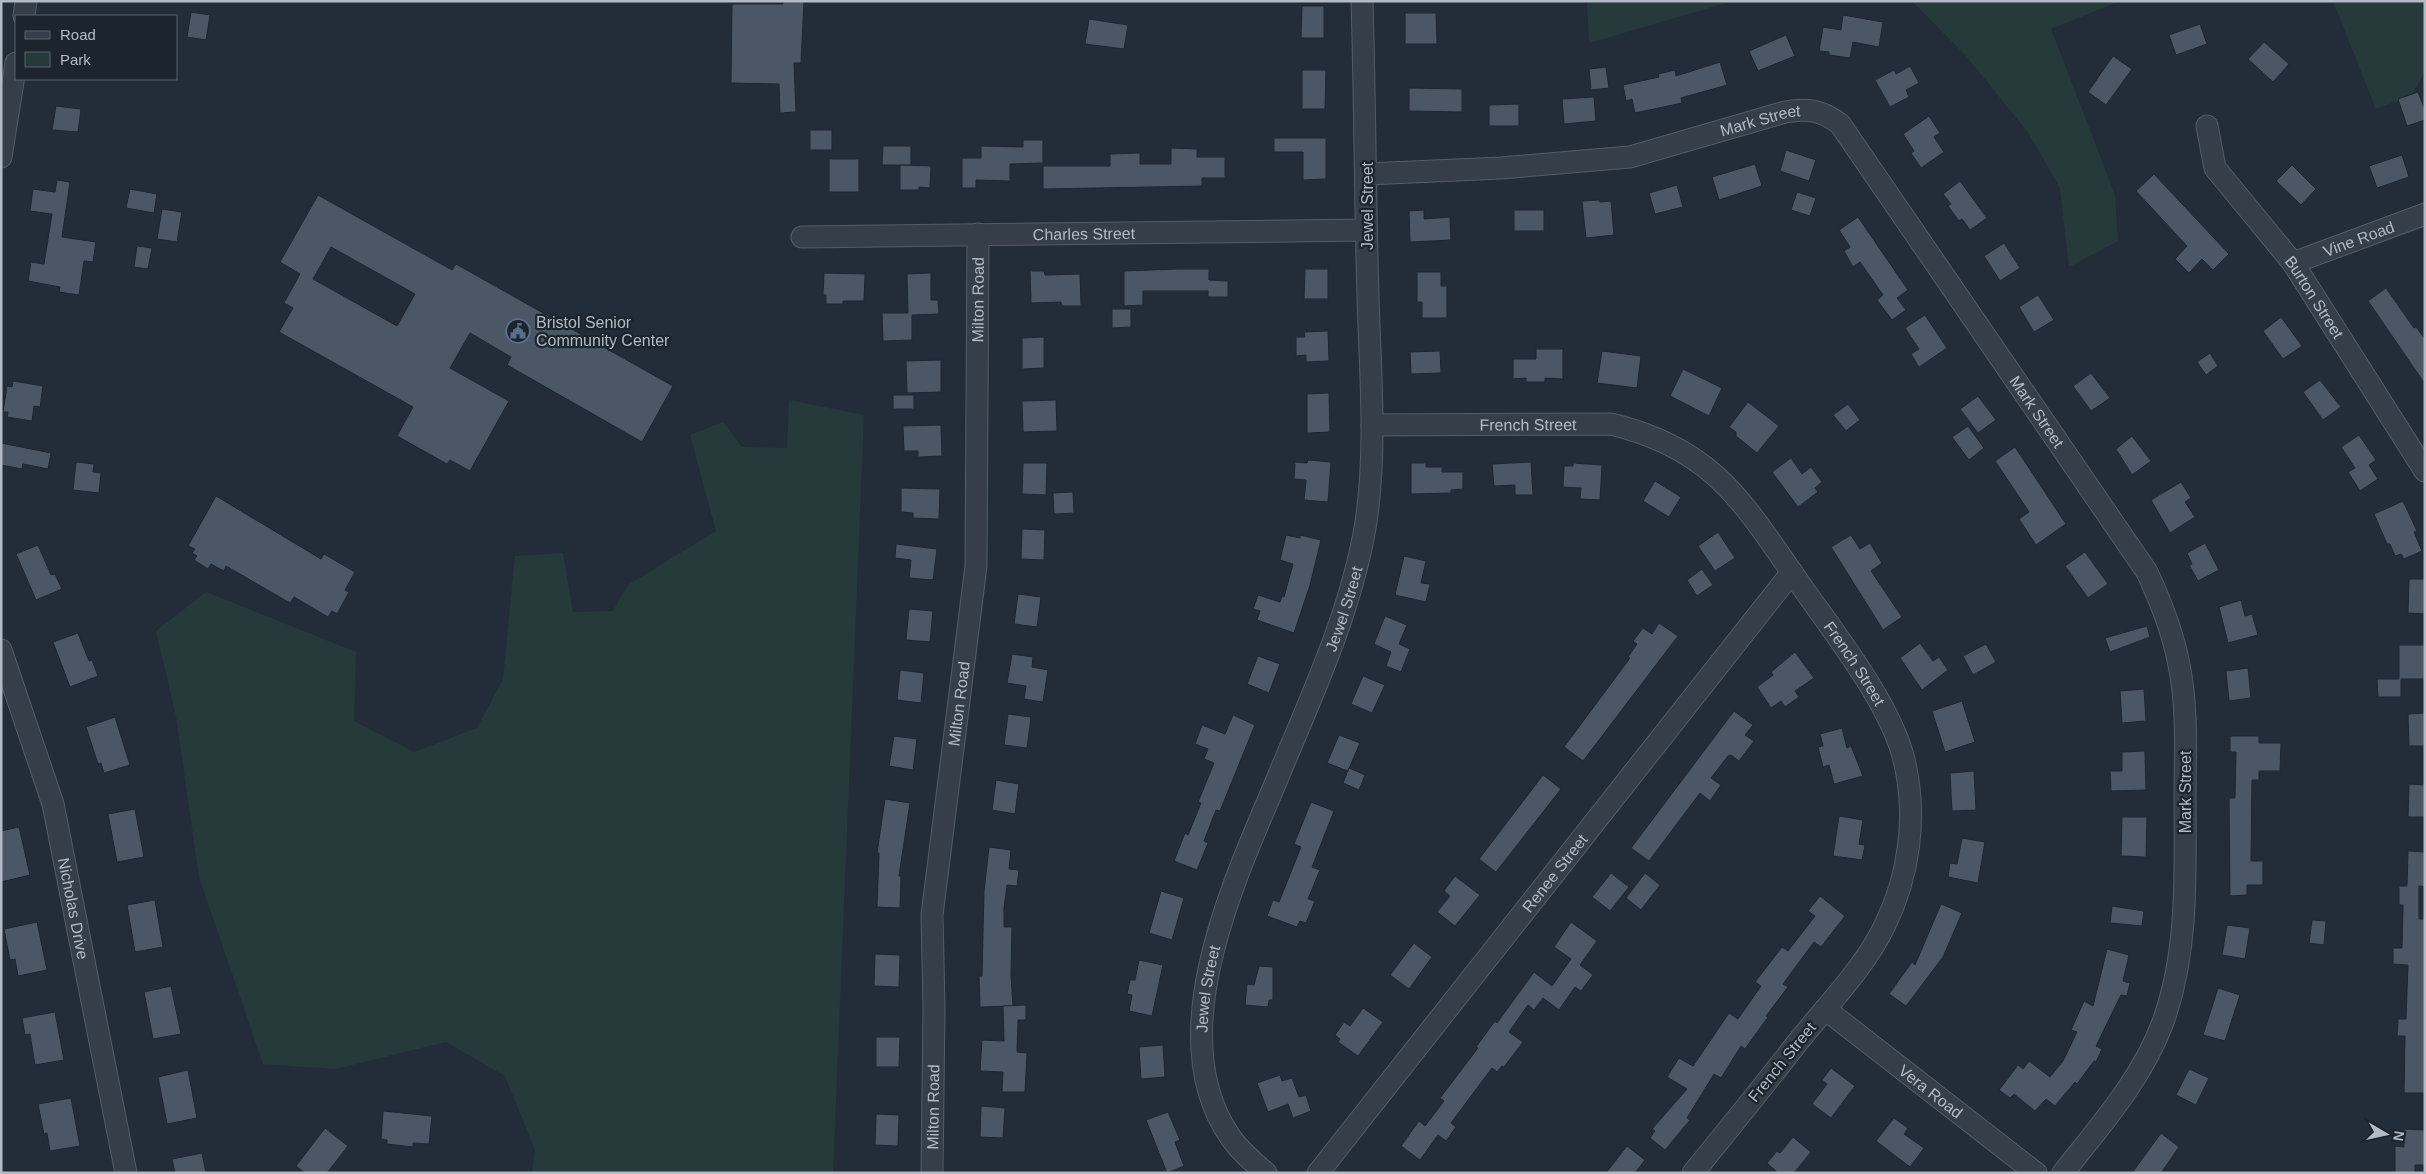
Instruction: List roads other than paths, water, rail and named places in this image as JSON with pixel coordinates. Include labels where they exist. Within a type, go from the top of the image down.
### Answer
[{"type":"street","points":[[24,15],[26,1]]},
{"type":"street","name":"Jewel Street","points":[[1266,1173],[1246,1156],[1231,1138],[1217,1113],[1203,1060],[1203,1017],[1207,976],[1218,931],[1234,884],[1298,729],[1348,599],[1366,521],[1372,425],[1362,1]]},
{"type":"street","points":[[1,157],[15,69]]},
{"type":"street","name":"Mark Street","points":[[1367,174],[1501,168],[1630,157],[1801,109],[1824,113],[1840,124],[2148,572],[2169,623],[2180,666],[2185,719],[2185,832],[2183,938],[2176,980],[2162,1023],[2146,1058],[2118,1103],[2062,1173]]},
{"type":"street","name":"Burton Street","points":[[2207,126],[2215,168],[2293,263],[2425,471]]},
{"type":"street","name":"Vine Road","points":[[2293,263],[2425,214]]},
{"type":"street","name":"Charles Street","points":[[802,237],[1366,230]]},
{"type":"street","name":"Milton Road","points":[[932,1173],[934,1008],[932,915],[976,566],[978,234]]},
{"type":"street","name":"French Street","points":[[1372,425],[1611,424],[1667,442],[1698,460],[1729,486],[1846,650],[1892,726],[1905,763],[1912,808],[1909,850],[1899,890],[1884,927],[1864,959],[1693,1173]]},
{"type":"street","name":"Renee Street","points":[[1318,1173],[1792,572]]},
{"type":"street","name":"Nicholas Drive","points":[[1,650],[53,804],[126,1173]]},
{"type":"street","name":"Vera Road","points":[[1825,1009],[2036,1173]]},
{"type":"place","name":"Bristol Senior Community Center","points":[[518,331]]}]
